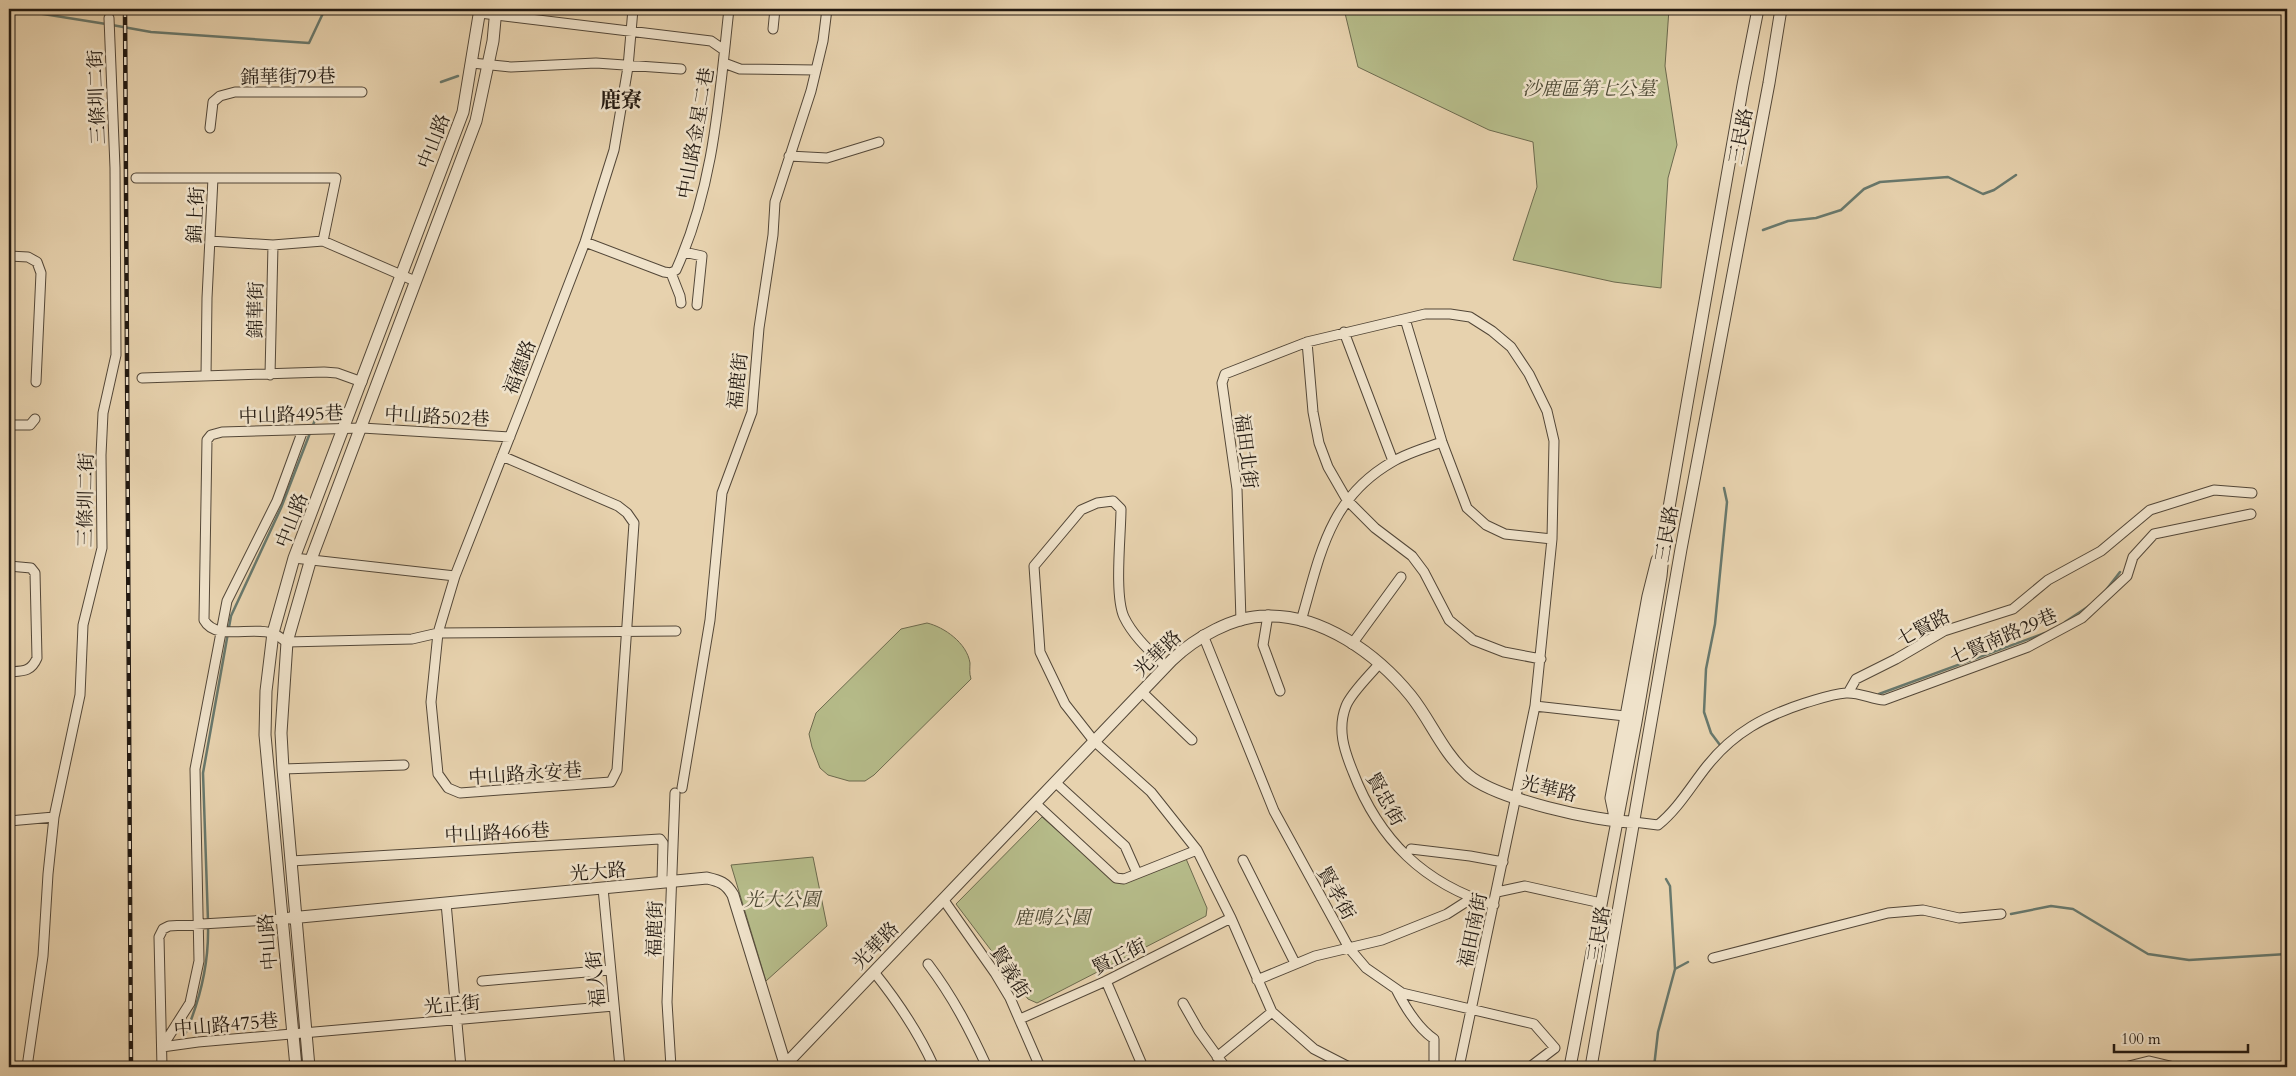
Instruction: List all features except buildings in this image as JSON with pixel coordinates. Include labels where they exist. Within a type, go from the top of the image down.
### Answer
[{"type":"street","name":"福德路","points":[[438,633],[455,576],[602,195],[614,150],[628,67],[633,9]]},
{"type":"street","name":"中山路金星二巷","points":[[671,273],[676,270],[684,252],[699,210],[709,172],[729,9]]},
{"type":"street","points":[[773,28],[775,9]]},
{"type":"street","name":"福鹿街","points":[[670,1067],[667,1002],[667,882],[679,790],[710,620],[722,492],[752,412],[758,328],[773,235],[775,202],[816,70],[827,9]]},
{"type":"street","name":"三民路","points":[[1570,1067],[1658,595],[1666,525],[1758,9]]},
{"type":"street","name":"三民路","points":[[1591,1067],[1656,688],[1708,400],[1769,82],[1780,9]]},
{"type":"street","points":[[480,11],[496,11],[631,32],[712,41],[724,50]]},
{"type":"street","name":"中山路","points":[[296,1067],[265,735],[266,691],[273,633],[294,558],[345,428],[400,276],[463,112],[480,11]]},
{"type":"street","name":"中山路","points":[[309,1067],[281,733],[287,642],[310,562],[476,121],[489,64],[496,11]]},
{"type":"street","name":"三條圳二街","points":[[26,1067],[43,956],[54,817],[80,695],[84,625],[102,548],[101,454],[104,413],[116,355],[115,168],[109,22]]},
{"type":"street","points":[[724,62],[740,68],[816,70]]},
{"type":"street","name":"中山路金星二巷","points":[[472,63],[510,67],[596,63],[628,67],[681,69]]},
{"type":"street","name":"錦華街79巷","points":[[210,128],[213,102],[220,96],[235,92],[362,92]]},
{"type":"street","points":[[789,156],[827,158],[879,142]]},
{"type":"street","points":[[136,178],[213,178]]},
{"type":"street","name":"錦上街","points":[[206,376],[207,298],[213,178],[336,178],[323,241]]},
{"type":"street","points":[[210,242],[273,244],[323,241],[415,281]]},
{"type":"street","points":[[585,242],[671,273],[681,303]]},
{"type":"street","name":"錦華街","points":[[270,375],[273,244]]},
{"type":"street","points":[[684,252],[702,256],[697,305]]},
{"type":"street","points":[[9,256],[28,257],[37,262],[41,273],[36,382]]},
{"type":"street","name":"福田北街","points":[[1241,621],[1237,490],[1222,383],[1225,374],[1306,342],[1425,314],[1450,314],[1470,317],[1492,331],[1511,347],[1529,374],[1547,411],[1554,441],[1552,539],[1541,659],[1535,706],[1517,799]]},
{"type":"street","points":[[1405,319],[1442,442],[1467,508],[1486,525],[1505,534],[1552,539]]},
{"type":"street","points":[[1344,332],[1393,461]]},
{"type":"street","points":[[1306,342],[1313,412],[1319,443],[1328,468],[1347,500],[1375,528],[1412,556],[1424,572],[1449,620],[1473,640],[1504,652],[1541,659]]},
{"type":"street","points":[[142,378],[336,373],[362,382]]},
{"type":"street","points":[[1688,398],[1708,400]]},
{"type":"street","points":[[9,425],[30,425],[35,419]]},
{"type":"street","name":"中山路502巷","points":[[362,428],[510,437]]},
{"type":"street","name":"中山路495巷","points":[[221,630],[212,629],[204,620],[207,440],[211,435],[222,432],[362,428]]},
{"type":"street","points":[[162,1047],[190,1002],[198,961],[195,769],[227,602],[277,501],[303,430]]},
{"type":"street","points":[[1301,621],[1322,548],[1334,518],[1347,500],[1361,484],[1393,461],[1442,442]]},
{"type":"street","name":"中山路永安巷","points":[[438,633],[432,702],[438,774],[448,788],[460,793],[611,782],[617,770],[634,522],[618,506],[502,456]]},
{"type":"street","name":"七賢路","points":[[1848,693],[1856,679],[1896,660],[1944,631],[2013,609],[2048,580],[2101,551],[2150,510],[2214,490],[2252,493]]},
{"type":"street","points":[[1166,667],[1136,635],[1123,615],[1120,587],[1121,509],[1113,501],[1097,502],[1081,510],[1034,566],[1040,652],[1065,704],[1094,741],[1151,792],[1197,850],[1231,918],[1256,980],[1272,1012],[1314,1049],[1349,1067]]},
{"type":"street","name":"七賢南路29巷","points":[[1848,693],[1870,699],[1884,700],[2028,647],[2082,618],[2127,576],[2133,557],[2154,534],[2251,514]]},
{"type":"street","name":"三民路","points":[[1616,822],[1611,798],[1648,596],[1666,525]]},
{"type":"street","points":[[294,558],[310,562],[455,576]]},
{"type":"street","points":[[9,566],[31,568],[36,582],[37,658],[33,667],[26,672],[9,672]]},
{"type":"street","points":[[1352,644],[1401,577]]},
{"type":"street","points":[[1268,615],[1263,645],[1280,691]]},
{"type":"street","name":"光華路","points":[[784,1066],[1180,653],[1203,635],[1241,621],[1268,615],[1301,621],[1323,627],[1352,644],[1398,681],[1426,716],[1449,755],[1469,775],[1492,790],[1517,799],[1616,822],[1634,822]]},
{"type":"street","points":[[221,630],[273,633],[287,642],[412,639],[438,633],[627,633],[676,631]]},
{"type":"street","name":"賢孝街","points":[[1203,635],[1274,811],[1349,948],[1366,968],[1402,994],[1534,1024],[1555,1048]]},
{"type":"street","name":"賢忠街","points":[[1378,664],[1346,705],[1341,730],[1345,752],[1370,812],[1398,849],[1437,880],[1472,898],[1494,905]]},
{"type":"street","points":[[1142,692],[1192,740]]},
{"type":"street","points":[[1634,822],[1658,826],[1670,816],[1708,765],[1760,720],[1774,713],[1827,696],[1848,693]]},
{"type":"street","points":[[1535,706],[1625,716]]},
{"type":"street","points":[[283,769],[404,764]]},
{"type":"street","points":[[1055,782],[1125,846],[1137,873]]},
{"type":"street","name":"福田南街","points":[[1459,1067],[1517,799]]},
{"type":"street","points":[[1035,803],[1116,878],[1124,878],[1197,850]]},
{"type":"street","points":[[9,822],[54,817]]},
{"type":"street","name":"中山路466巷","points":[[291,861],[660,839],[663,843],[667,882]]},
{"type":"street","points":[[1411,849],[1503,862]]},
{"type":"street","points":[[1243,860],[1295,963]]},
{"type":"street","name":"光大路","points":[[283,919],[707,878],[728,885],[733,894],[784,1066]]},
{"type":"street","points":[[1497,892],[1525,886],[1602,903]]},
{"type":"street","name":"福人街","points":[[603,888],[620,1067]]},
{"type":"street","points":[[1256,980],[1315,956],[1382,940],[1439,917],[1472,898]]},
{"type":"street","name":"賢義街","points":[[943,899],[996,972],[1020,1019],[1040,1067]]},
{"type":"street","points":[[446,903],[461,1067]]},
{"type":"street","points":[[1713,958],[1888,913],[1923,910],[1959,918],[2001,914]]},
{"type":"street","name":"賢正街","points":[[1020,1019],[1106,981],[1231,918]]},
{"type":"street","points":[[162,1067],[159,937],[163,929],[169,926],[283,919]]},
{"type":"street","points":[[928,964],[948,991],[966,1021],[987,1067]]},
{"type":"street","points":[[482,981],[610,970]]},
{"type":"street","points":[[874,972],[906,1012],[921,1037],[934,1067]]},
{"type":"street","points":[[1106,981],[1143,1067]]},
{"type":"street","points":[[1395,988],[1407,1011],[1416,1019],[1424,1033],[1434,1040],[1434,1067]]},
{"type":"street","points":[[1183,1003],[1199,1032],[1225,1067]]},
{"type":"street","name":"光正街","points":[[293,1034],[614,1006]]},
{"type":"street","points":[[1217,1057],[1272,1012]]},
{"type":"street","name":"中山路475巷","points":[[162,1047],[293,1034]]},
{"type":"street","points":[[1530,1067],[1555,1048],[1593,1054]]},
{"type":"street","points":[[2129,1067],[2149,1062],[2170,1067]]},
{"type":"green space","name":"沙鹿區第七公墓","points":[[1344,9],[1669,9],[1665,66],[1677,145],[1668,178],[1661,288],[1614,282],[1513,260],[1537,187],[1533,142],[1489,130],[1358,67]]},
{"type":"green space","points":[[927,623],[947,632],[960,643],[968,656],[971,679],[874,775],[865,781],[849,781],[828,775],[820,768],[809,734],[816,713],[901,629]]},
{"type":"green space","name":"鹿鳴公園","points":[[1042,817],[1103,871],[1128,875],[1184,854],[1207,908],[1206,916],[1037,1003],[1028,999],[956,904]]},
{"type":"green space","name":"光大公園","points":[[813,857],[827,926],[766,981],[731,865]]},
{"type":"waterway","points":[[12,9],[106,24]]},
{"type":"waterway","points":[[112,25],[151,32],[309,43],[325,9]]},
{"type":"waterway","points":[[441,82],[458,76]]},
{"type":"waterway","points":[[1763,230],[1788,221],[1816,218],[1841,210],[1864,189],[1880,182],[1948,177],[1983,194],[1994,190],[2016,175]]},
{"type":"waterway","points":[[312,428],[316,417]]},
{"type":"waterway","points":[[208,921],[203,773],[231,616],[281,508],[310,433]]},
{"type":"waterway","points":[[1720,745],[1711,733],[1704,712],[1706,669],[1715,624],[1727,502],[1724,488]]},
{"type":"waterway","points":[[2106,590],[2120,572]]},
{"type":"waterway","points":[[2065,622],[2089,606]]},
{"type":"waterway","points":[[1879,694],[2045,633]]},
{"type":"waterway","points":[[1666,879],[1670,886],[1675,969]]},
{"type":"waterway","points":[[2011,914],[2051,906],[2073,909],[2148,954],[2189,960],[2287,954]]},
{"type":"waterway","points":[[184,1037],[195,1010],[202,983],[207,955],[208,926]]},
{"type":"waterway","points":[[1654,1067],[1658,1032],[1675,969],[1688,962]]},
{"type":"railway","points":[[125,9],[131,1067]]},
{"type":"district","name":"鹿寮","points":[[621,100]]}]
